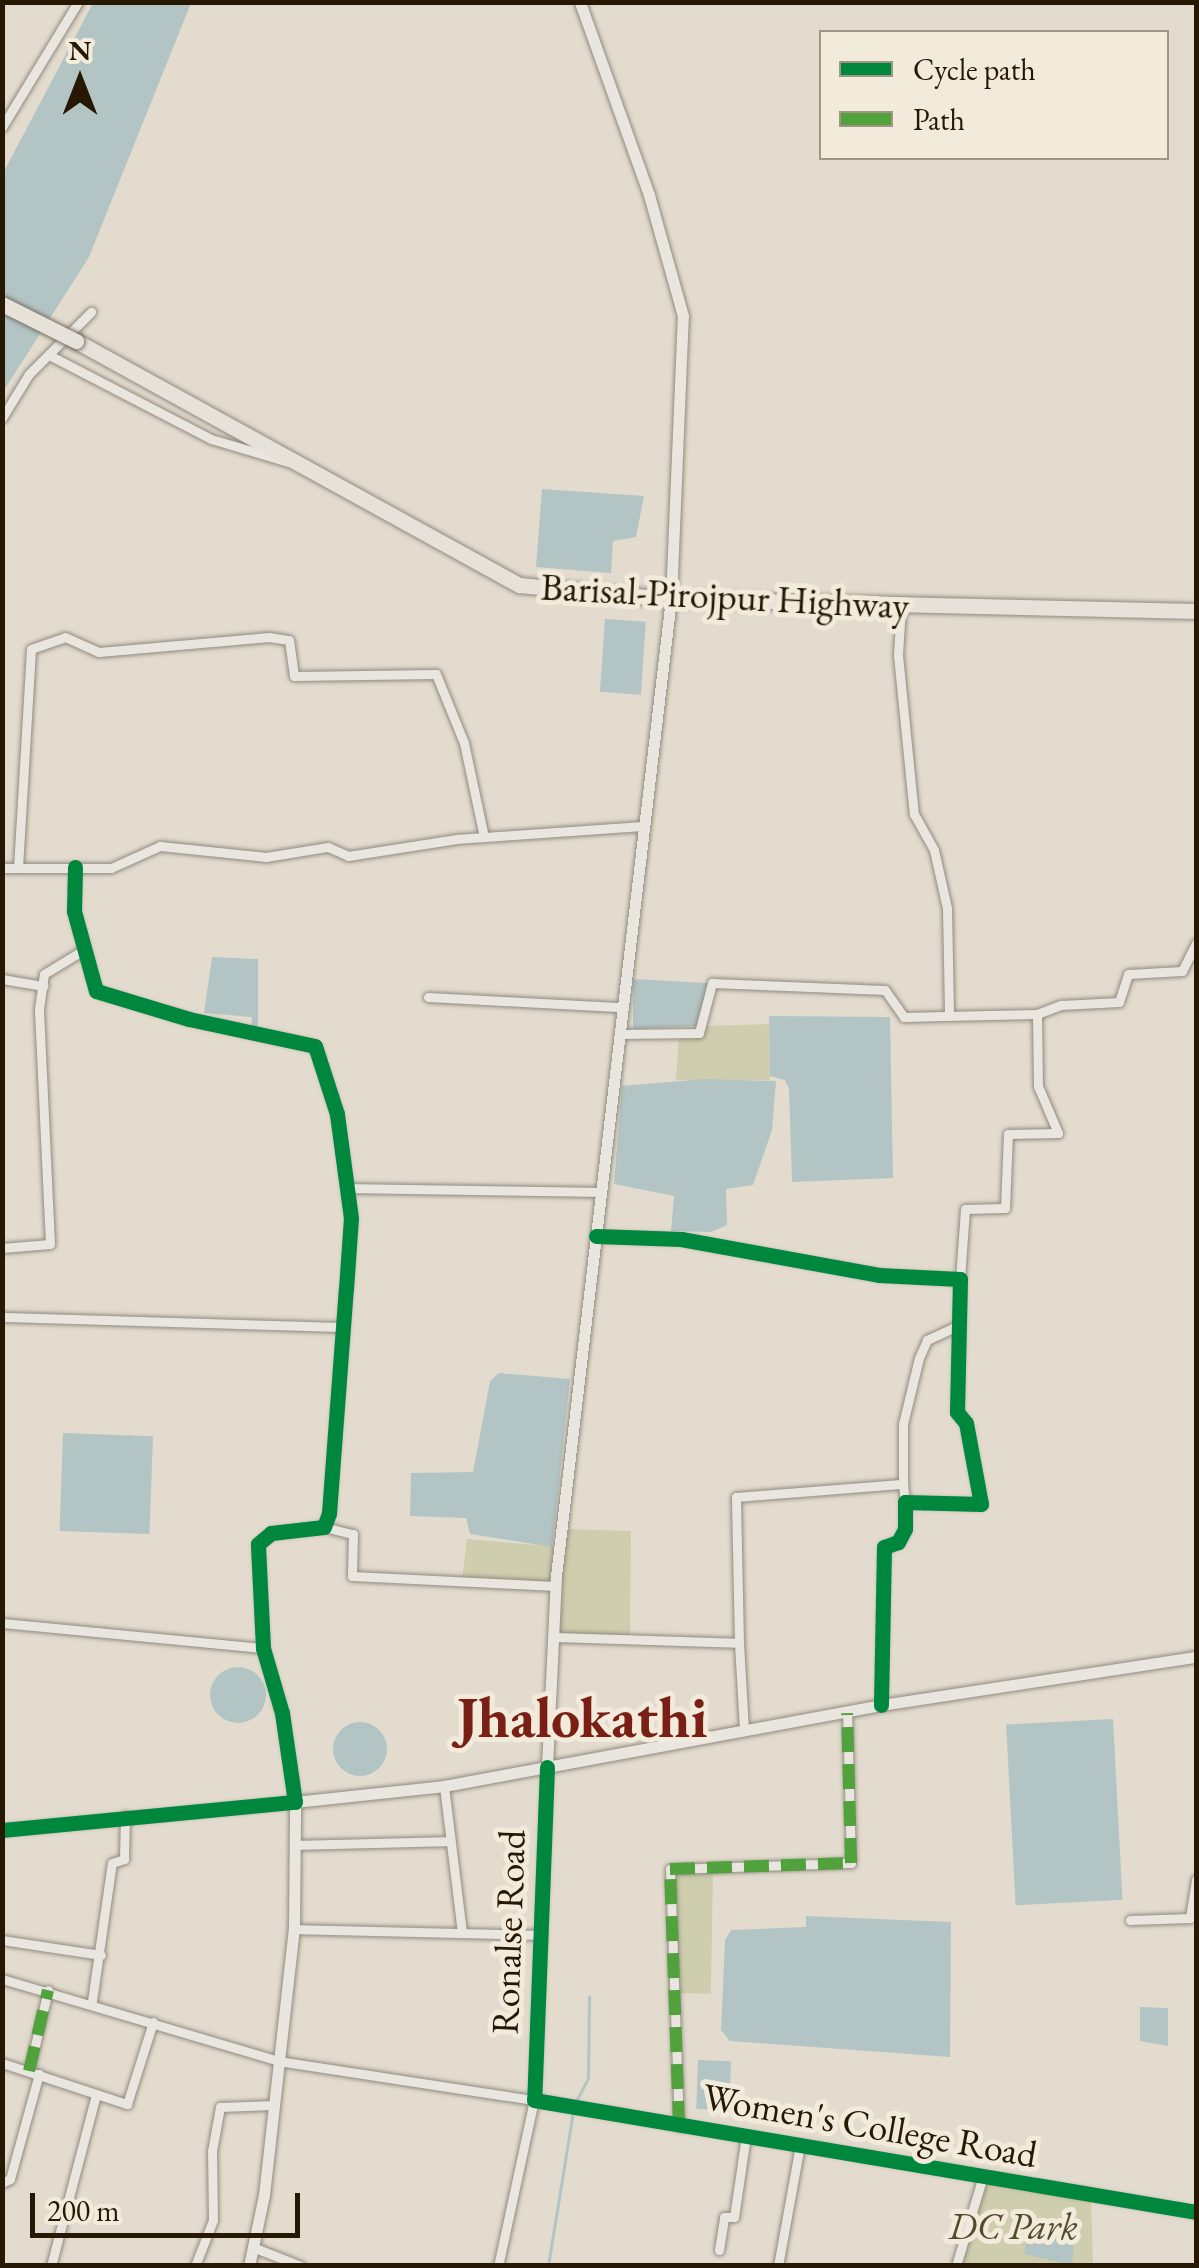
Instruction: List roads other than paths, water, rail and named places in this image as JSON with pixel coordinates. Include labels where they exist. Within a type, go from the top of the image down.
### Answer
[{"type":"highway","name":"Barisal-Pirojpur Highway","points":[[2,304],[519,584],[670,599],[1196,611]]},
{"type":"main road","points":[[547,1766],[556,1586],[670,599],[683,316],[649,195],[580,2]]},
{"type":"main road","points":[[249,2266],[255,2248],[294,1930],[295,1802],[444,1786],[881,1706],[1196,1657]]},
{"type":"street","points":[[2,127],[78,2]]},
{"type":"street","points":[[2,418],[29,374],[91,312]]},
{"type":"street","points":[[49,355],[211,439],[270,461],[296,463]]},
{"type":"street","points":[[900,607],[898,655],[914,814],[934,850],[947,908],[950,1015]]},
{"type":"street","points":[[18,868],[31,649],[65,637],[98,652],[279,638],[289,640],[294,676],[436,674],[464,743],[484,837]]},
{"type":"street","points":[[2,868],[111,868],[160,846],[266,857],[328,847],[348,856],[484,837],[642,826]]},
{"type":"street","points":[[75,867],[82,950],[96,991],[218,1027],[315,1046],[338,1114],[351,1218],[324,1527]]},
{"type":"street","points":[[619,1034],[699,1033],[712,983],[885,990],[904,1017],[1037,1014],[1061,1005],[1119,1002],[1128,974],[1182,971],[1196,943]]},
{"type":"street","points":[[2,1248],[50,1244],[42,986],[44,974],[82,950]]},
{"type":"street","points":[[2,979],[42,986]]},
{"type":"street","points":[[428,997],[622,1007]]},
{"type":"street","points":[[904,1502],[981,1504],[966,1423],[957,1412],[965,1209],[1006,1208],[1008,1134],[1058,1132],[1038,1086],[1037,1014]]},
{"type":"street","points":[[347,1188],[601,1192]]},
{"type":"street","points":[[596,1236],[681,1239],[879,1276],[960,1279]]},
{"type":"street","points":[[2,1316],[343,1327]]},
{"type":"street","points":[[881,1706],[879,1633],[888,1578],[884,1547],[898,1542],[905,1529],[903,1424],[927,1340],[960,1325]]},
{"type":"street","points":[[744,1730],[736,1497],[902,1484]]},
{"type":"street","points":[[2,1830],[295,1802],[263,1648],[258,1544],[271,1533],[324,1527],[352,1534],[352,1576],[556,1586]]},
{"type":"street","points":[[2,1623],[263,1648]]},
{"type":"street","points":[[552,1637],[739,1643]]},
{"type":"street","points":[[680,2126],[670,1869],[851,1863],[847,1713]]},
{"type":"street","name":"Ronalse Road","points":[[498,2266],[534,2100],[547,1766]]},
{"type":"street","points":[[444,1786],[462,1933]]},
{"type":"street","points":[[92,2001],[112,1863],[124,1859],[125,1816]]},
{"type":"street","points":[[297,1846],[450,1841]]},
{"type":"street","points":[[1130,1920],[1194,1918],[1196,1879]]},
{"type":"street","points":[[294,1930],[539,1936]]},
{"type":"street","points":[[2,1940],[101,1955]]},
{"type":"street","name":"Women's College Road","points":[[2,1978],[92,2001],[278,2061],[534,2100],[1196,2212]]},
{"type":"street","points":[[2,2182],[10,2179],[48,1990]]},
{"type":"street","points":[[2,2063],[128,2104],[153,2022]]},
{"type":"street","points":[[51,2266],[96,2095]]},
{"type":"street","points":[[195,2266],[213,2220],[212,2151],[220,2107],[273,2106]]},
{"type":"street","points":[[719,2250],[724,2217],[734,2217],[746,2136]]},
{"type":"street","points":[[778,2266],[800,2145]]},
{"type":"street","points":[[956,2266],[983,2176]]},
{"type":"street","points":[[255,2248],[301,2266]]},
{"type":"waterway","points":[[575,2103],[588,2079],[589,1997]]},
{"type":"waterway","points":[[548,2266],[573,2111]]},
{"type":"district","name":"Jhalokathi","points":[[582,1717]]},
{"type":"park label","name":"DC Park","points":[[1013,2226]]}]
